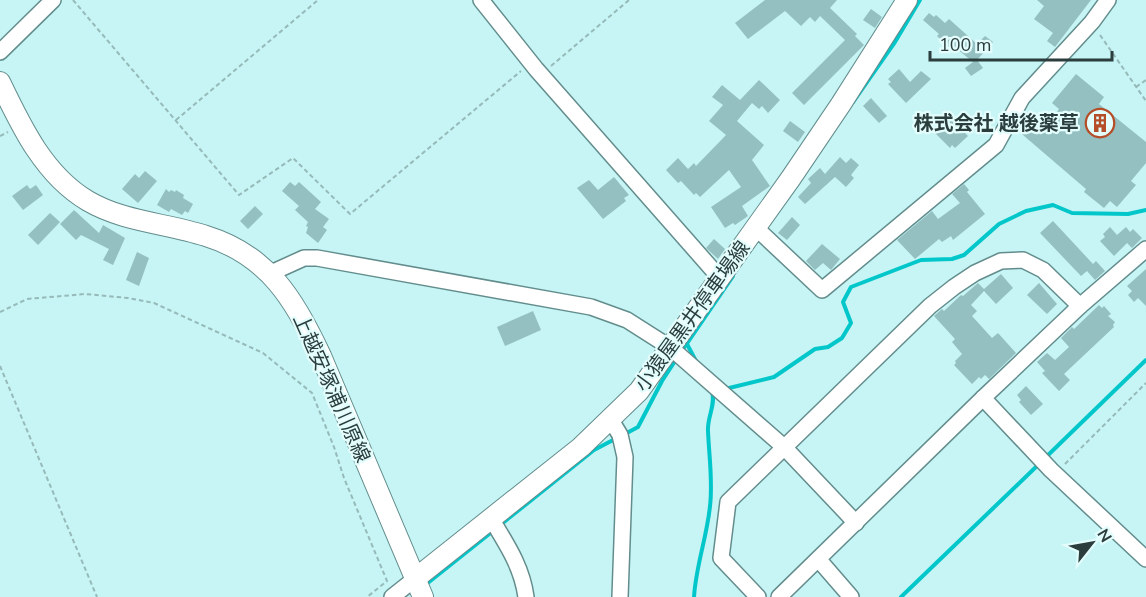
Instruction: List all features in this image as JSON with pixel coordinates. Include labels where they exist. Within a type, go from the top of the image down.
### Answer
[{"type":"main road","name":"小猿屋黒井停車場線","points":[[416,578],[492,520],[581,447],[639,391],[756,228],[841,104],[907,0]]},
{"type":"main road","name":"上越安塚浦川原線","points":[[0,81],[22,127],[38,152],[59,178],[88,200],[123,216],[205,236],[233,247],[271,273],[296,306],[309,329],[423,597]]},
{"type":"street","points":[[0,52],[52,0]]},
{"type":"street","points":[[481,0],[536,68],[720,277]]},
{"type":"street","points":[[756,228],[822,290],[996,145],[1022,98],[1092,22],[1108,0]]},
{"type":"street","points":[[779,597],[1080,306],[1146,249]]},
{"type":"street","points":[[271,273],[304,258],[316,258],[591,307],[627,320],[671,348],[784,447],[856,523]]},
{"type":"street","points":[[758,597],[721,558],[728,502],[930,306],[975,273],[1001,261],[1023,260],[1043,270],[1080,306]]},
{"type":"street","points":[[983,398],[1053,472],[1146,559]]},
{"type":"street","points":[[611,420],[620,435],[625,457],[620,597]]},
{"type":"street","points":[[492,520],[517,562],[526,597]]},
{"type":"street","points":[[819,560],[851,597]]},
{"type":"street","points":[[392,597],[416,578]]},
{"type":"path","points":[[73,0],[239,195],[293,158],[350,214],[536,68],[629,0]]},
{"type":"path","points":[[176,120],[318,0]]},
{"type":"path","points":[[1092,22],[1146,102]]},
{"type":"path","points":[[1136,87],[1146,80]]},
{"type":"path","points":[[0,312],[27,299],[85,294],[128,298],[154,303],[262,353],[312,393],[387,581],[367,597]]},
{"type":"path","points":[[0,366],[97,597]]},
{"type":"path","points":[[1053,472],[1146,383]]},
{"type":"building","points":[[765,0],[837,0],[830,8],[857,34],[855,36],[864,45],[804,105],[792,93],[845,40],[820,16],[815,22],[810,17],[801,26],[785,11],[748,39],[735,23]]},
{"type":"building","points":[[1037,0],[1091,0],[1055,47],[1047,41],[1053,33],[1034,19],[1044,6]]},
{"type":"building","points":[[871,9],[882,17],[875,28],[863,20]]},
{"type":"building","points":[[929,13],[934,17],[936,15],[945,23],[949,19],[977,44],[985,36],[993,42],[977,60],[983,68],[971,76],[965,68],[973,62],[951,44],[949,47],[937,36],[939,34],[923,20]]},
{"type":"building","points":[[899,69],[910,82],[921,71],[931,79],[906,103],[888,84],[891,82],[888,79]]},
{"type":"building","points":[[1076,74],[1104,97],[1099,104],[1146,142],[1146,163],[1131,181],[1136,185],[1117,207],[1110,201],[1104,208],[1084,192],[1086,189],[1016,129],[1028,112],[1046,126],[1059,109],[1052,103]]},
{"type":"building","points":[[759,80],[780,100],[768,113],[762,106],[759,109],[752,103],[737,121],[764,145],[752,160],[770,186],[742,206],[748,216],[735,225],[733,223],[725,228],[711,207],[741,187],[729,170],[700,197],[696,193],[694,195],[681,181],[678,183],[666,170],[678,158],[688,169],[694,163],[696,166],[726,135],[709,121],[723,105],[712,97],[722,85],[740,100]]},
{"type":"building","points":[[871,98],[887,116],[879,123],[863,106]]},
{"type":"building","points":[[948,116],[968,136],[955,148],[952,145],[950,148],[933,131]]},
{"type":"building","points":[[790,121],[805,132],[798,142],[783,131]]},
{"type":"building","points":[[840,157],[846,163],[851,158],[859,165],[851,175],[854,178],[846,187],[835,177],[805,204],[798,197],[811,183],[808,179],[820,168],[825,174]]},
{"type":"building","points":[[145,171],[157,181],[138,203],[122,189],[135,174],[139,178]]},
{"type":"building","points":[[614,177],[629,195],[624,198],[626,201],[603,219],[577,188],[589,180],[598,190]]},
{"type":"building","points":[[290,182],[295,186],[299,182],[321,202],[315,209],[329,219],[323,227],[327,230],[318,243],[306,233],[308,222],[295,210],[299,206],[282,191]]},
{"type":"building","points":[[964,184],[969,190],[967,192],[985,214],[953,240],[951,236],[942,242],[939,239],[915,259],[897,240],[932,211],[938,219],[960,203],[952,194]]},
{"type":"building","points":[[27,185],[30,189],[36,185],[43,195],[23,210],[12,196]]},
{"type":"building","points":[[166,189],[169,192],[176,190],[193,204],[188,213],[185,211],[182,215],[171,209],[169,212],[157,205]]},
{"type":"building","points":[[255,206],[263,214],[248,229],[240,221]]},
{"type":"building","points":[[74,210],[99,233],[103,225],[125,238],[113,265],[103,260],[109,249],[81,235],[76,240],[60,224]]},
{"type":"building","points":[[50,213],[60,222],[38,245],[28,235]]},
{"type":"building","points":[[792,217],[800,225],[787,240],[778,233]]},
{"type":"building","points":[[1053,221],[1093,264],[1096,261],[1105,271],[1095,280],[1087,271],[1081,276],[1040,233]]},
{"type":"building","points":[[1110,227],[1117,235],[1126,227],[1130,232],[1133,229],[1142,238],[1132,248],[1127,243],[1114,256],[1100,241]]},
{"type":"building","points":[[714,239],[725,249],[718,259],[706,248]]},
{"type":"building","points":[[822,244],[840,259],[831,270],[823,263],[815,270],[806,261]]},
{"type":"building","points":[[137,252],[149,258],[139,286],[126,280]]},
{"type":"building","points":[[1146,269],[1146,306],[1138,298],[1134,302],[1128,295],[1132,291],[1127,286]]},
{"type":"building","points":[[1001,274],[1013,288],[996,304],[984,291],[971,305],[977,311],[972,316],[992,338],[998,333],[1016,353],[989,379],[985,375],[972,384],[954,365],[962,354],[952,342],[955,339],[934,316],[942,309],[944,311],[978,283],[984,289]]},
{"type":"building","points":[[1039,283],[1057,304],[1047,314],[1027,295]]},
{"type":"building","points":[[1099,305],[1102,308],[1104,306],[1111,314],[1108,316],[1115,322],[1114,327],[1064,374],[1070,380],[1059,391],[1042,373],[1045,371],[1037,362],[1047,353],[1055,360],[1069,347],[1061,338]]},
{"type":"building","points":[[533,311],[541,330],[505,346],[497,327]]},
{"type":"building","points":[[1026,386],[1043,404],[1031,415],[1019,402],[1021,400],[1017,395]]},
{"type":"waterway","points":[[853,102],[895,42],[920,0]]},
{"type":"waterway","points":[[725,389],[774,377],[815,349],[828,347],[842,338],[851,323],[843,302],[851,287],[921,260],[952,259],[964,255],[999,224],[1026,211],[1053,205],[1072,213],[1128,214],[1146,210]]},
{"type":"waterway","points":[[681,352],[733,276]]},
{"type":"waterway","points":[[687,344],[697,363]]},
{"type":"waterway","points":[[625,434],[638,427],[677,358]]},
{"type":"waterway","points":[[1044,459],[1146,360]]},
{"type":"waterway","points":[[694,597],[711,497],[708,426],[713,401],[712,391]]},
{"type":"waterway","points":[[499,526],[594,450],[615,439]]},
{"type":"waterway","points":[[901,597],[1039,464]]},
{"type":"waterway","points":[[424,586],[493,531]]},
{"type":"place","name":"株式会社 越後薬草","points":[[1100,123]]}]
